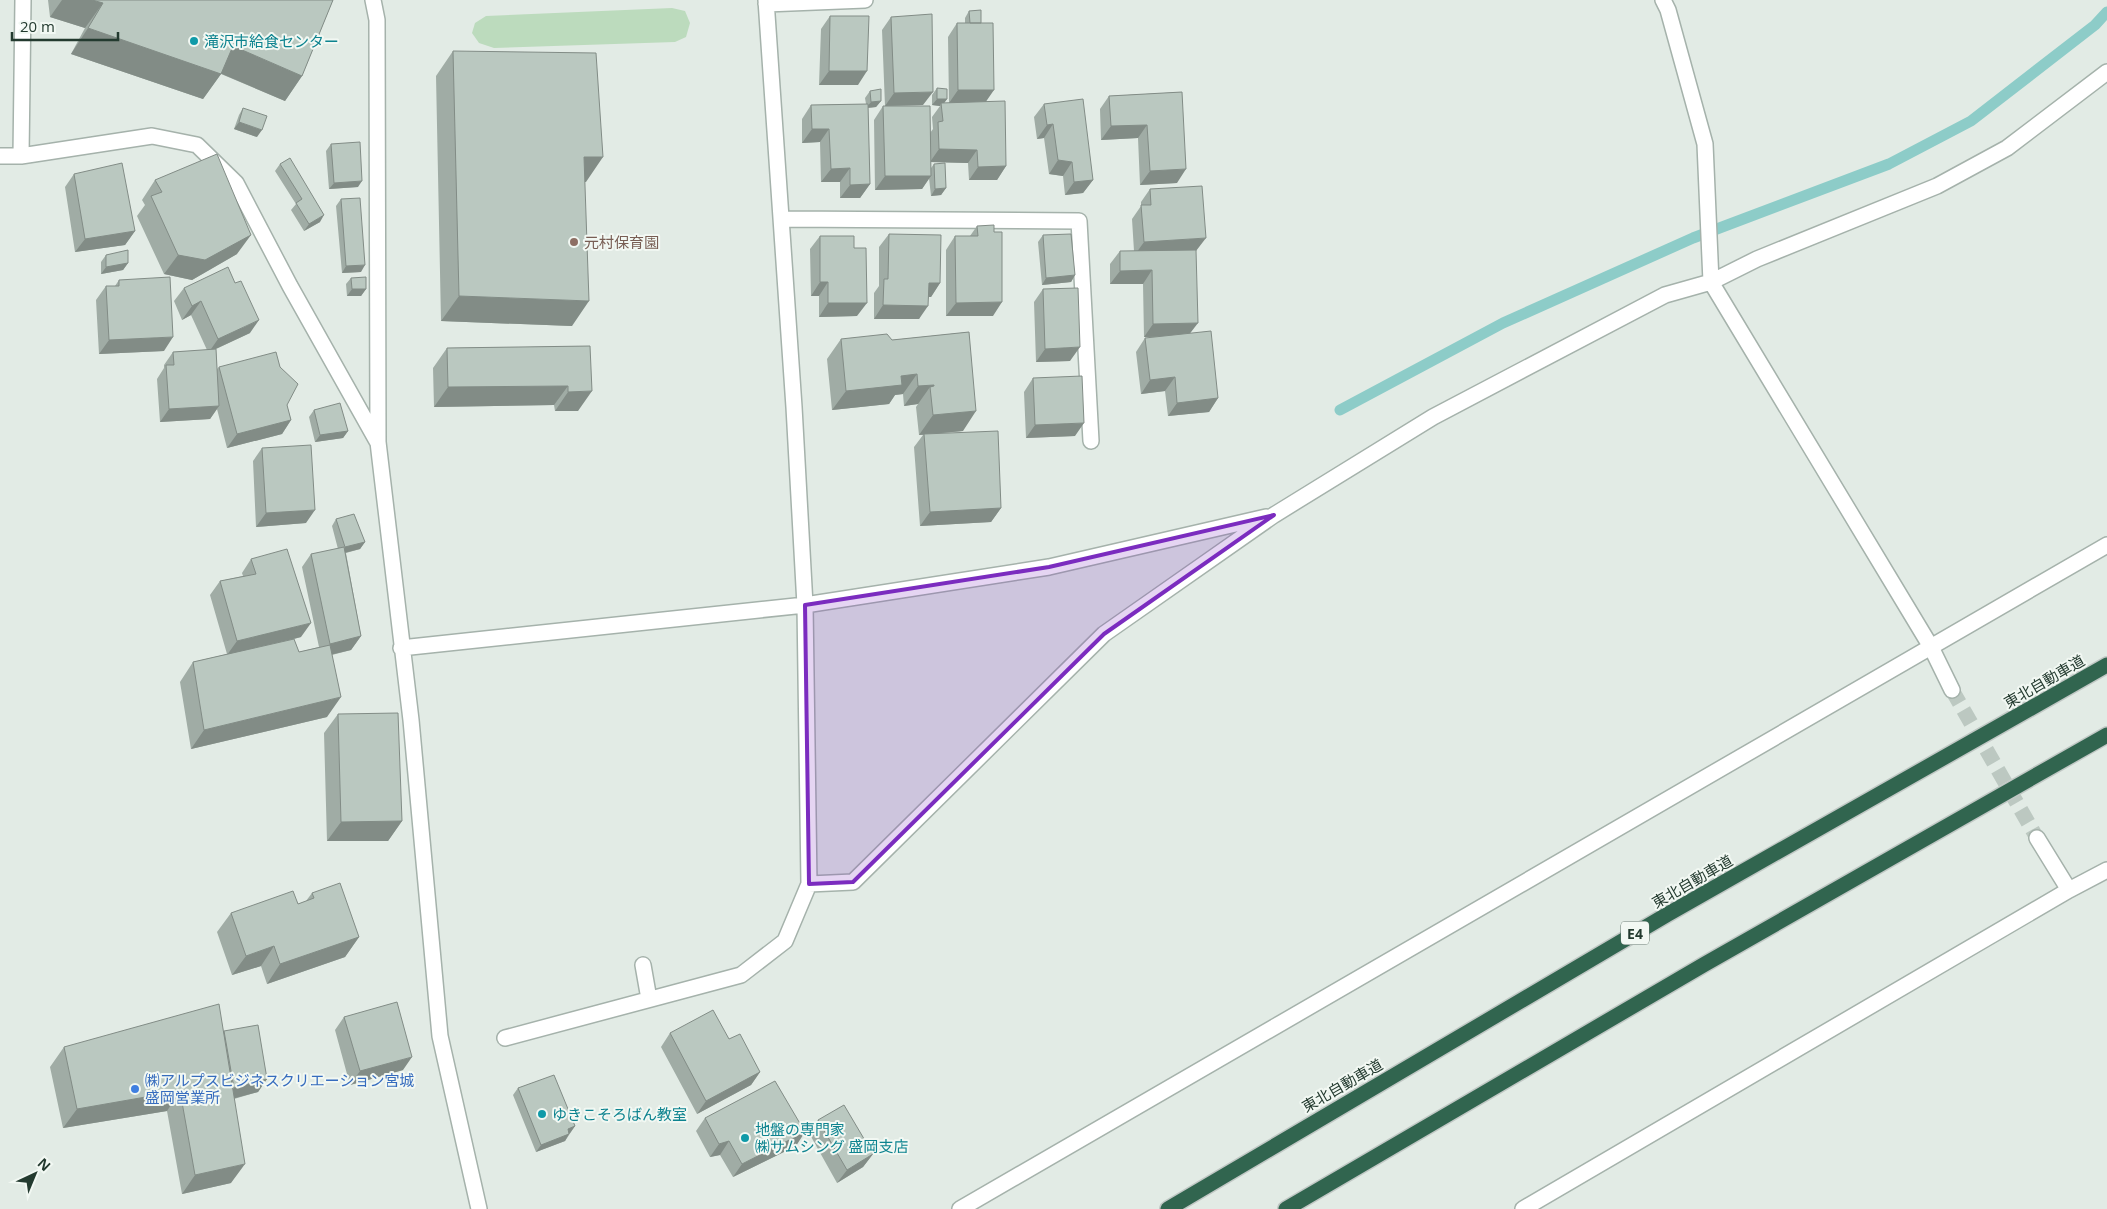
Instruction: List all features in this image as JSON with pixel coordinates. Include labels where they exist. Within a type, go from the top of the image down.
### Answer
[{"type":"highway","name":"東北自動車道","points":[[1168,1209],[1668,914],[2107,665]]},
{"type":"highway","points":[[1286,1209],[1705,964],[2107,735]]},
{"type":"street","points":[[21,156],[23,0]]},
{"type":"street","points":[[373,0],[377,20],[378,442],[411,720],[440,1036],[479,1209]]},
{"type":"street","points":[[505,1038],[741,975],[785,941],[809,884],[805,605],[782,219],[766,2],[865,0]]},
{"type":"street","points":[[1663,0],[1668,10],[1705,144],[1711,282],[1931,648],[1952,690]]},
{"type":"street","points":[[809,884],[853,882],[1104,634],[1274,515],[1433,417],[1665,295],[1711,282],[1757,259],[1937,186],[2007,148],[2107,72]]},
{"type":"street","points":[[0,156],[21,156],[152,136],[197,145],[236,183],[290,286],[378,442]]},
{"type":"street","points":[[782,219],[1079,221],[1091,441]]},
{"type":"street","points":[[401,648],[805,605],[1048,567],[1274,515]]},
{"type":"street","points":[[960,1209],[2107,545]]},
{"type":"street","points":[[2037,838],[2069,890]]},
{"type":"street","points":[[1523,1209],[2069,890],[2107,870]]},
{"type":"street","points":[[644,965],[649,999]]},
{"type":"highlighted area","points":[[1274,515],[1104,634],[853,882],[809,884],[805,605],[1049,567]]},
{"type":"green space","points":[[672,8],[685,11],[690,23],[686,37],[675,42],[494,48],[479,43],[472,33],[475,23],[486,16]]},
{"type":"building","name":"滝沢市給食センター","points":[[92,0],[333,0],[302,76],[233,46],[221,74],[88,28],[103,3]]},
{"type":"building","points":[[981,10],[981,23],[970,23],[969,11]]},
{"type":"building","points":[[932,14],[933,92],[894,93],[891,17]]},
{"type":"building","points":[[830,16],[869,16],[867,71],[829,71]]},
{"type":"building","points":[[957,23],[993,23],[994,90],[958,90]]},
{"type":"building","name":"元村保育園","points":[[453,51],[596,53],[603,157],[584,157],[589,301],[459,296]]},
{"type":"building","points":[[937,88],[947,89],[947,99],[937,99]]},
{"type":"building","points":[[881,89],[881,101],[871,102],[870,91]]},
{"type":"building","points":[[1182,92],[1186,169],[1150,171],[1147,125],[1111,126],[1109,96]]},
{"type":"building","points":[[1083,99],[1093,180],[1074,182],[1072,162],[1058,160],[1053,124],[1047,125],[1044,104]]},
{"type":"building","points":[[1005,101],[1006,166],[978,167],[977,150],[939,149],[938,122],[943,121],[941,103]]},
{"type":"building","points":[[868,104],[870,184],[850,185],[850,168],[831,169],[829,129],[812,129],[811,105]]},
{"type":"building","points":[[883,106],[930,106],[931,176],[885,176]]},
{"type":"building","points":[[243,108],[267,116],[262,130],[239,122]]},
{"type":"building","points":[[360,142],[362,181],[334,183],[331,144]]},
{"type":"building","points":[[217,154],[251,235],[205,260],[178,255],[151,196],[162,192],[155,180]]},
{"type":"building","points":[[290,158],[324,215],[309,224],[296,203],[302,199],[280,164]]},
{"type":"building","points":[[122,163],[135,231],[85,239],[74,174]]},
{"type":"building","points":[[945,163],[946,188],[935,189],[934,164]]},
{"type":"building","points":[[1202,186],[1206,238],[1144,242],[1141,205],[1151,205],[1150,189]]},
{"type":"building","points":[[360,198],[365,265],[346,266],[341,199]]},
{"type":"building","points":[[994,225],[994,232],[1002,232],[1002,302],[956,303],[955,236],[978,236],[977,226]]},
{"type":"building","points":[[889,234],[941,235],[940,283],[929,283],[928,306],[883,305],[884,279],[888,279]]},
{"type":"building","points":[[1071,234],[1075,275],[1046,278],[1043,235]]},
{"type":"building","points":[[820,236],[854,236],[854,248],[866,248],[867,303],[828,303],[828,282],[820,282]]},
{"type":"building","points":[[128,250],[128,263],[106,267],[106,255]]},
{"type":"building","points":[[1196,250],[1198,323],[1153,324],[1152,270],[1120,271],[1120,251]]},
{"type":"building","points":[[228,267],[235,283],[241,281],[259,320],[218,339],[201,301],[192,306],[184,288]]},
{"type":"building","points":[[170,277],[173,337],[109,340],[106,286],[119,286],[119,280]]},
{"type":"building","points":[[366,277],[366,289],[352,289],[351,278]]},
{"type":"building","points":[[1078,288],[1080,347],[1045,349],[1043,289]]},
{"type":"building","points":[[1211,331],[1218,398],[1177,403],[1175,377],[1150,380],[1145,338]]},
{"type":"building","points":[[969,332],[976,411],[933,415],[930,387],[934,385],[918,386],[917,374],[901,376],[902,385],[846,391],[841,339],[887,334],[892,340]]},
{"type":"building","points":[[590,346],[592,391],[568,392],[568,386],[448,387],[447,348]]},
{"type":"building","points":[[216,349],[219,406],[169,409],[166,365],[174,365],[173,352]]},
{"type":"building","points":[[276,352],[280,367],[298,384],[287,405],[291,420],[237,434],[219,367]]},
{"type":"building","points":[[1082,376],[1084,423],[1035,425],[1033,378]]},
{"type":"building","points":[[340,403],[348,431],[320,435],[314,410]]},
{"type":"building","points":[[998,431],[1001,508],[930,512],[924,434]]},
{"type":"building","points":[[311,445],[315,510],[266,513],[262,448]]},
{"type":"building","points":[[354,514],[365,542],[345,547],[336,519]]},
{"type":"building","points":[[344,547],[361,636],[330,644],[311,554]]},
{"type":"building","points":[[287,549],[311,623],[237,641],[220,581],[256,574],[251,559]]},
{"type":"building","points":[[294,639],[299,652],[330,645],[341,697],[204,730],[193,662]]},
{"type":"building","points":[[398,713],[402,821],[341,822],[338,714]]},
{"type":"building","points":[[340,883],[359,937],[280,964],[274,946],[246,956],[231,913],[293,891],[298,904],[314,898],[312,893]]},
{"type":"building","points":[[397,1002],[412,1057],[360,1071],[344,1017]]},
{"type":"building","name":"㈱アルプスビジネスクリエーション宮城 盛岡営業所","points":[[219,1004],[245,1164],[195,1175],[180,1091],[77,1109],[64,1047]]},
{"type":"building","points":[[713,1010],[729,1039],[740,1034],[760,1072],[706,1101],[670,1033]]},
{"type":"building","points":[[258,1025],[267,1079],[234,1088],[224,1031]]},
{"type":"building","name":"ゆきこそろばん教室","points":[[554,1075],[575,1126],[568,1129],[569,1134],[541,1145],[518,1088]]},
{"type":"building","name":"地盤の専門家 ㈱サムシング 盛岡支店","points":[[775,1081],[805,1132],[742,1164],[729,1141],[719,1144],[705,1118]]},
{"type":"building","points":[[844,1105],[873,1154],[847,1170],[818,1120]]},
{"type":"waterway","points":[[1340,410],[1503,323],[1693,238],[1889,164],[1971,121],[2095,25],[2107,12]]},
{"type":"tunnel","points":[[1952,690],[2037,838]]},
{"type":"place","name":"滝沢市給食センター","points":[[194,41]]},
{"type":"place","name":"元村保育園","points":[[574,242]]},
{"type":"place","name":"㈱アルプスビジネスクリエーション宮城 盛岡営業所","points":[[135,1089]]},
{"type":"place","name":"ゆきこそろばん教室","points":[[542,1114]]},
{"type":"place","name":"地盤の専門家 ㈱サムシング 盛岡支店","points":[[745,1138]]}]
